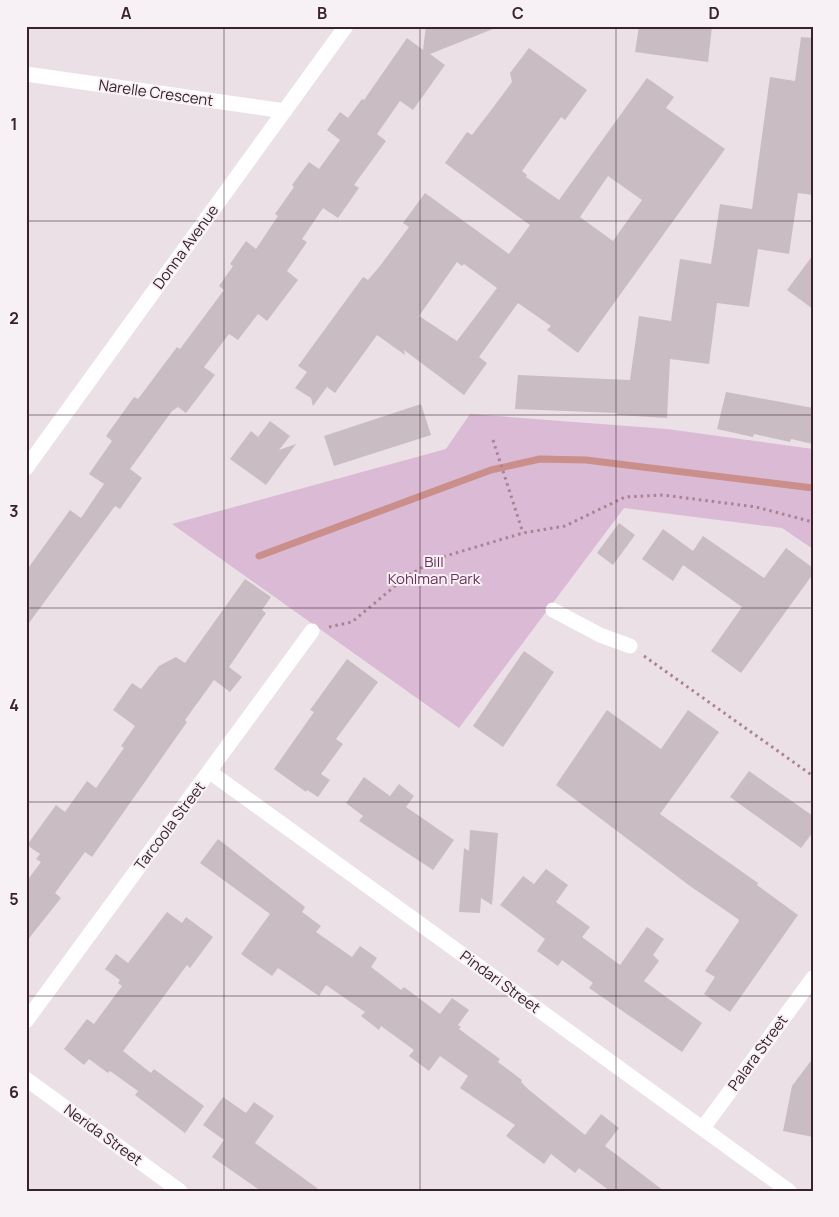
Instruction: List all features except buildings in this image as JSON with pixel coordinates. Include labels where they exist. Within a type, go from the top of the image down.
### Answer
[{"type":"street","name":"Donna Avenue","points":[[26,468],[346,26]]},
{"type":"street","name":"Narelle Crescent","points":[[26,74],[285,111]]},
{"type":"street","points":[[553,610],[600,635],[630,646]]},
{"type":"street","name":"Tarcoola Street","points":[[26,1020],[312,631]]},
{"type":"street","name":"Pindari Street","points":[[210,772],[789,1191]]},
{"type":"street","name":"Palara Street","points":[[703,1128],[813,978]]},
{"type":"street","name":"Nerida Street","points":[[26,1079],[180,1191]]},
{"type":"path","points":[[493,440],[523,533]]},
{"type":"path","points":[[312,631],[352,622],[407,576],[439,558],[523,533],[565,526],[625,497],[663,495],[756,507],[813,522]]},
{"type":"path","points":[[630,646],[813,776]]},
{"type":"green space","name":"Bill Kohlman Park","points":[[470,414],[667,429],[813,449],[813,549],[782,528],[624,508],[459,728],[172,524],[446,449]]},
{"type":"waterway","points":[[259,556],[491,470],[540,459],[586,460],[813,488]]}]
